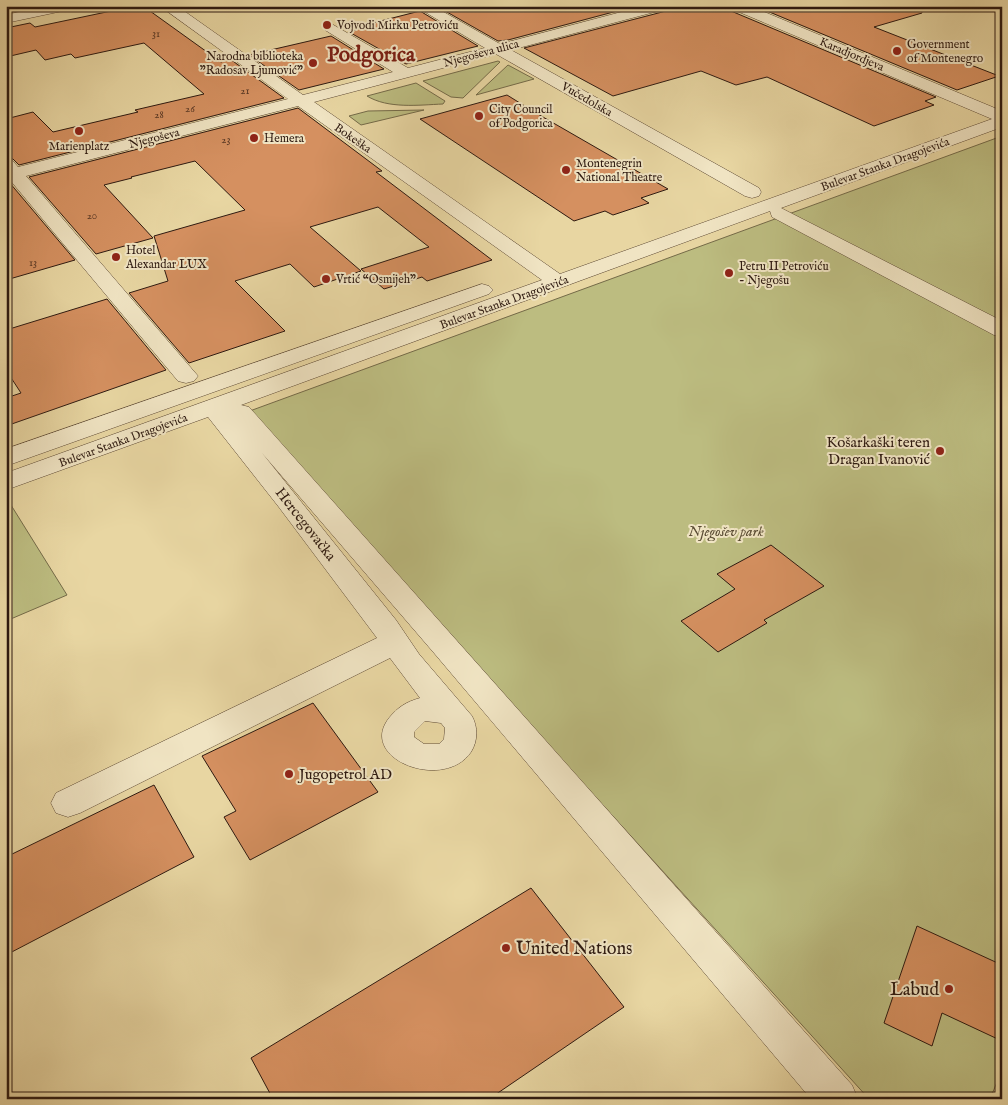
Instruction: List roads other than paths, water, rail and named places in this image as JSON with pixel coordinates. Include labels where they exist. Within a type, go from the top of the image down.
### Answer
[{"type":"street","points":[[6,19],[68,6]]},
{"type":"street","name":"Bokeška","points":[[167,6],[549,276]]},
{"type":"street","name":"Vučedolska","points":[[422,6],[752,192]]},
{"type":"street","name":"Njegoševa ulica","points":[[301,101],[661,6]]},
{"type":"street","name":"Karadjordjeva","points":[[737,6],[998,114]]},
{"type":"street","points":[[330,26],[406,73]]},
{"type":"street","name":"Njegoševa","points":[[9,170],[301,101]]},
{"type":"street","name":"Bulevar Stanka Dragojevića","points":[[6,458],[209,397],[998,114]]},
{"type":"street","name":"Bulevar Stanka Dragojevića","points":[[830,166],[998,114]]},
{"type":"street","name":"Hercegovačka","points":[[9,170],[209,397],[402,652],[449,713],[461,725],[460,741],[455,749],[438,758],[427,759],[407,752],[401,745],[398,737],[399,728],[406,719],[413,681],[402,652]]},
{"type":"street","name":"Bulevar Stanka Dragojevića","points":[[549,276],[752,192],[776,184]]},
{"type":"street","points":[[779,213],[1002,330]]},
{"type":"street","points":[[209,397],[445,645],[838,1099]]},
{"type":"street","name":"Bulevar Stanka Dragojevića","points":[[6,482],[209,397]]},
{"type":"street","points":[[68,803],[402,652]]},
{"type":"street","points":[[406,719],[420,710],[430,708],[449,713]]},
{"type":"place","name":"Vojvodi Mirku Petroviću","points":[[327,25]]},
{"type":"place","name":"Government of Montenegro","points":[[897,51]]},
{"type":"place","name":"Narodna biblioteka \"Radosav Ljumović\"","points":[[313,63]]},
{"type":"place","name":"City Council of Podgorica","points":[[479,116]]},
{"type":"place","name":"Marienplatz","points":[[79,131]]},
{"type":"place","name":"Hemera","points":[[254,138]]},
{"type":"place","name":"Montenegrin National Theatre","points":[[566,170]]},
{"type":"place","name":"Hotel Alexandar LUX","points":[[116,257]]},
{"type":"place","name":"Petru II Petroviću - Njegošu","points":[[729,273]]},
{"type":"place","name":"Vrtić “Osmijeh”","points":[[326,279]]},
{"type":"place","name":"Košarkaški teren Dragan Ivanović","points":[[940,451]]},
{"type":"place","name":"Jugopetrol AD","points":[[289,774]]},
{"type":"place","name":"United Nations","points":[[506,948]]},
{"type":"place","name":"Labud","points":[[949,989]]},
{"type":"district","name":"Podgorica","points":[[371,54]]},
{"type":"park label","name":"Njegošev park","points":[[726,531]]}]
